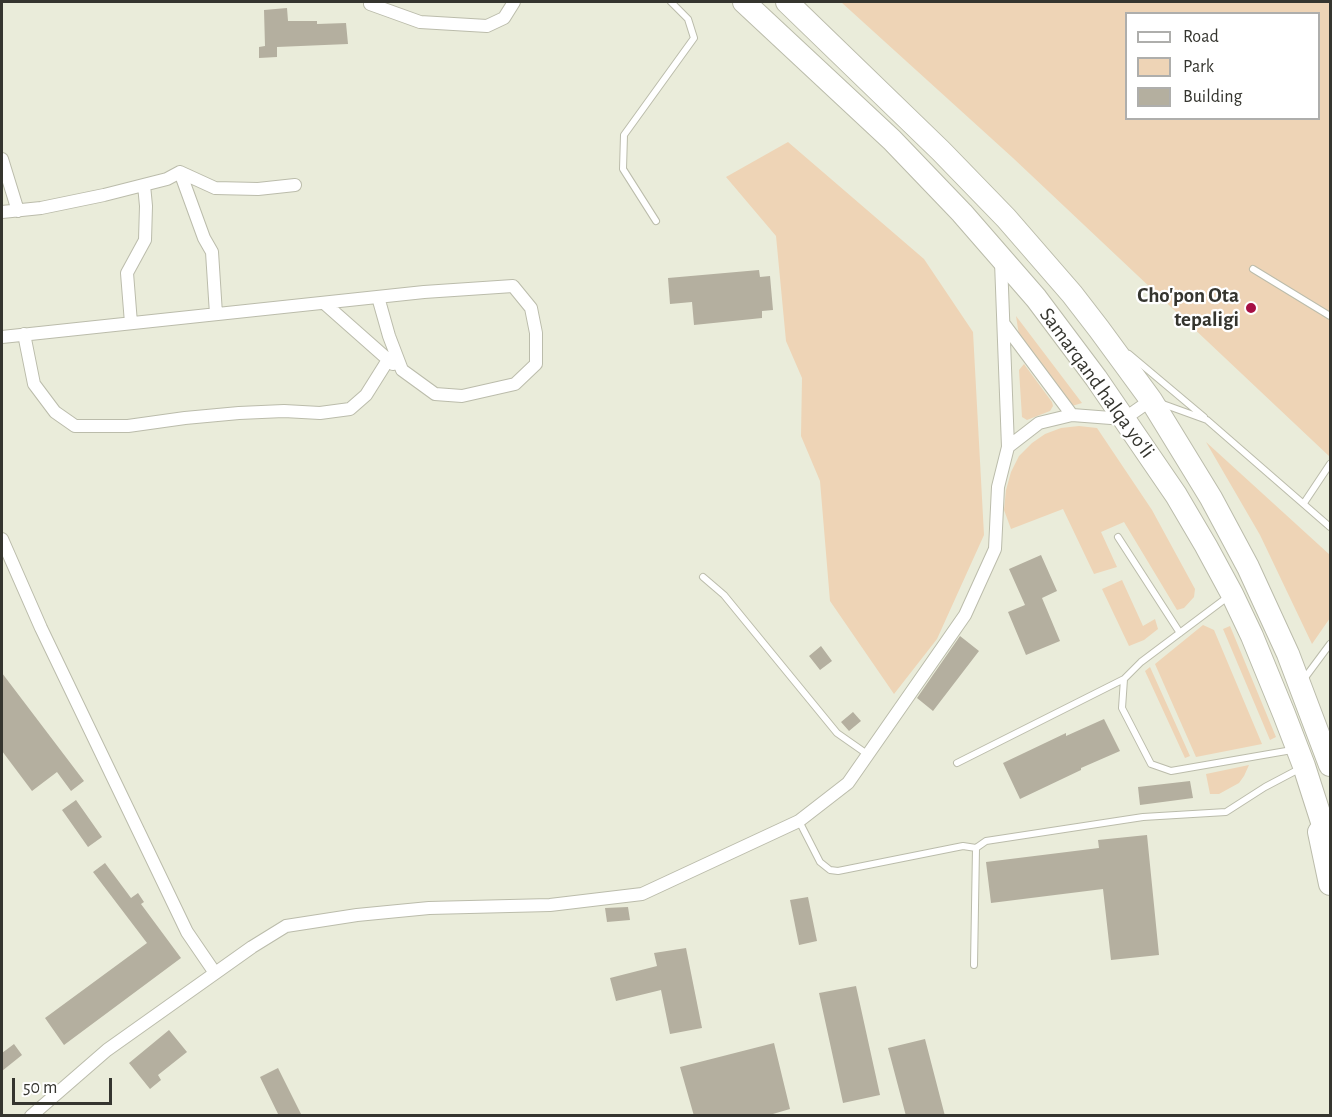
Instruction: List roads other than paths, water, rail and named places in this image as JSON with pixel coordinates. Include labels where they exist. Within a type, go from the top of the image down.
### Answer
[{"type":"highway","name":"Samarqand halqa yoʻli","points":[[744,2],[892,140],[962,213],[1036,298],[1124,418],[1176,495],[1232,594],[1270,678],[1301,758],[1330,847]]},
{"type":"highway","name":"Samarqand halqa yoʻli","points":[[787,2],[974,184],[1043,260],[1099,329],[1151,400],[1211,498],[1244,558],[1300,684],[1330,765]]},
{"type":"highway","points":[[1301,758],[1330,884]]},
{"type":"street","points":[[370,4],[420,22],[487,26],[504,18],[514,2]]},
{"type":"street","points":[[2,159],[18,211]]},
{"type":"street","points":[[2,212],[41,208],[144,185],[167,179],[180,172]]},
{"type":"street","points":[[180,172],[215,188],[258,189],[295,185]]},
{"type":"street","points":[[180,172],[204,238],[212,252],[216,314]]},
{"type":"street","points":[[131,323],[127,273],[145,240],[144,185]]},
{"type":"street","points":[[31,1116],[107,1050],[252,947],[286,926],[429,908],[550,906],[642,894],[799,821],[848,783],[965,615],[995,549],[998,487],[1008,447],[1001,256]]},
{"type":"street","points":[[2,337],[424,292],[513,286],[531,308],[536,333],[536,364],[515,384],[462,396],[435,394],[388,360],[324,303]]},
{"type":"street","points":[[378,297],[402,370]]},
{"type":"street","points":[[1004,324],[1072,415]]},
{"type":"street","points":[[24,334],[34,384],[55,412],[75,426],[128,426],[239,413],[285,411],[320,414],[350,409],[366,395],[388,360]]},
{"type":"street","points":[[1008,447],[1039,423],[1072,415],[1124,418],[1151,400]]},
{"type":"street","points":[[2,539],[41,628],[187,932],[215,973]]},
{"type":"lane","points":[[656,221],[622,169],[624,135],[694,38],[688,19],[671,2]]},
{"type":"lane","points":[[1253,269],[1330,316]]},
{"type":"lane","points":[[1099,329],[1330,527]]},
{"type":"lane","points":[[1151,400],[1207,420]]},
{"type":"lane","points":[[1304,503],[1330,464]]},
{"type":"lane","points":[[1118,537],[1180,633]]},
{"type":"lane","points":[[703,577],[724,595],[837,733],[867,754]]},
{"type":"lane","points":[[957,763],[1124,680],[1141,662],[1232,594]]},
{"type":"lane","points":[[1300,684],[1330,644]]},
{"type":"lane","points":[[1124,680],[1122,708],[1151,764],[1171,771],[1301,758]]},
{"type":"lane","points":[[799,821],[820,862],[830,870],[838,871],[963,846],[976,848],[986,841],[1143,817],[1226,812],[1265,787],[1301,758]]},
{"type":"lane","points":[[974,965],[976,848]]},
{"type":"place","name":"Cho'pon Ota tepaligi","points":[[1251,308]]}]
